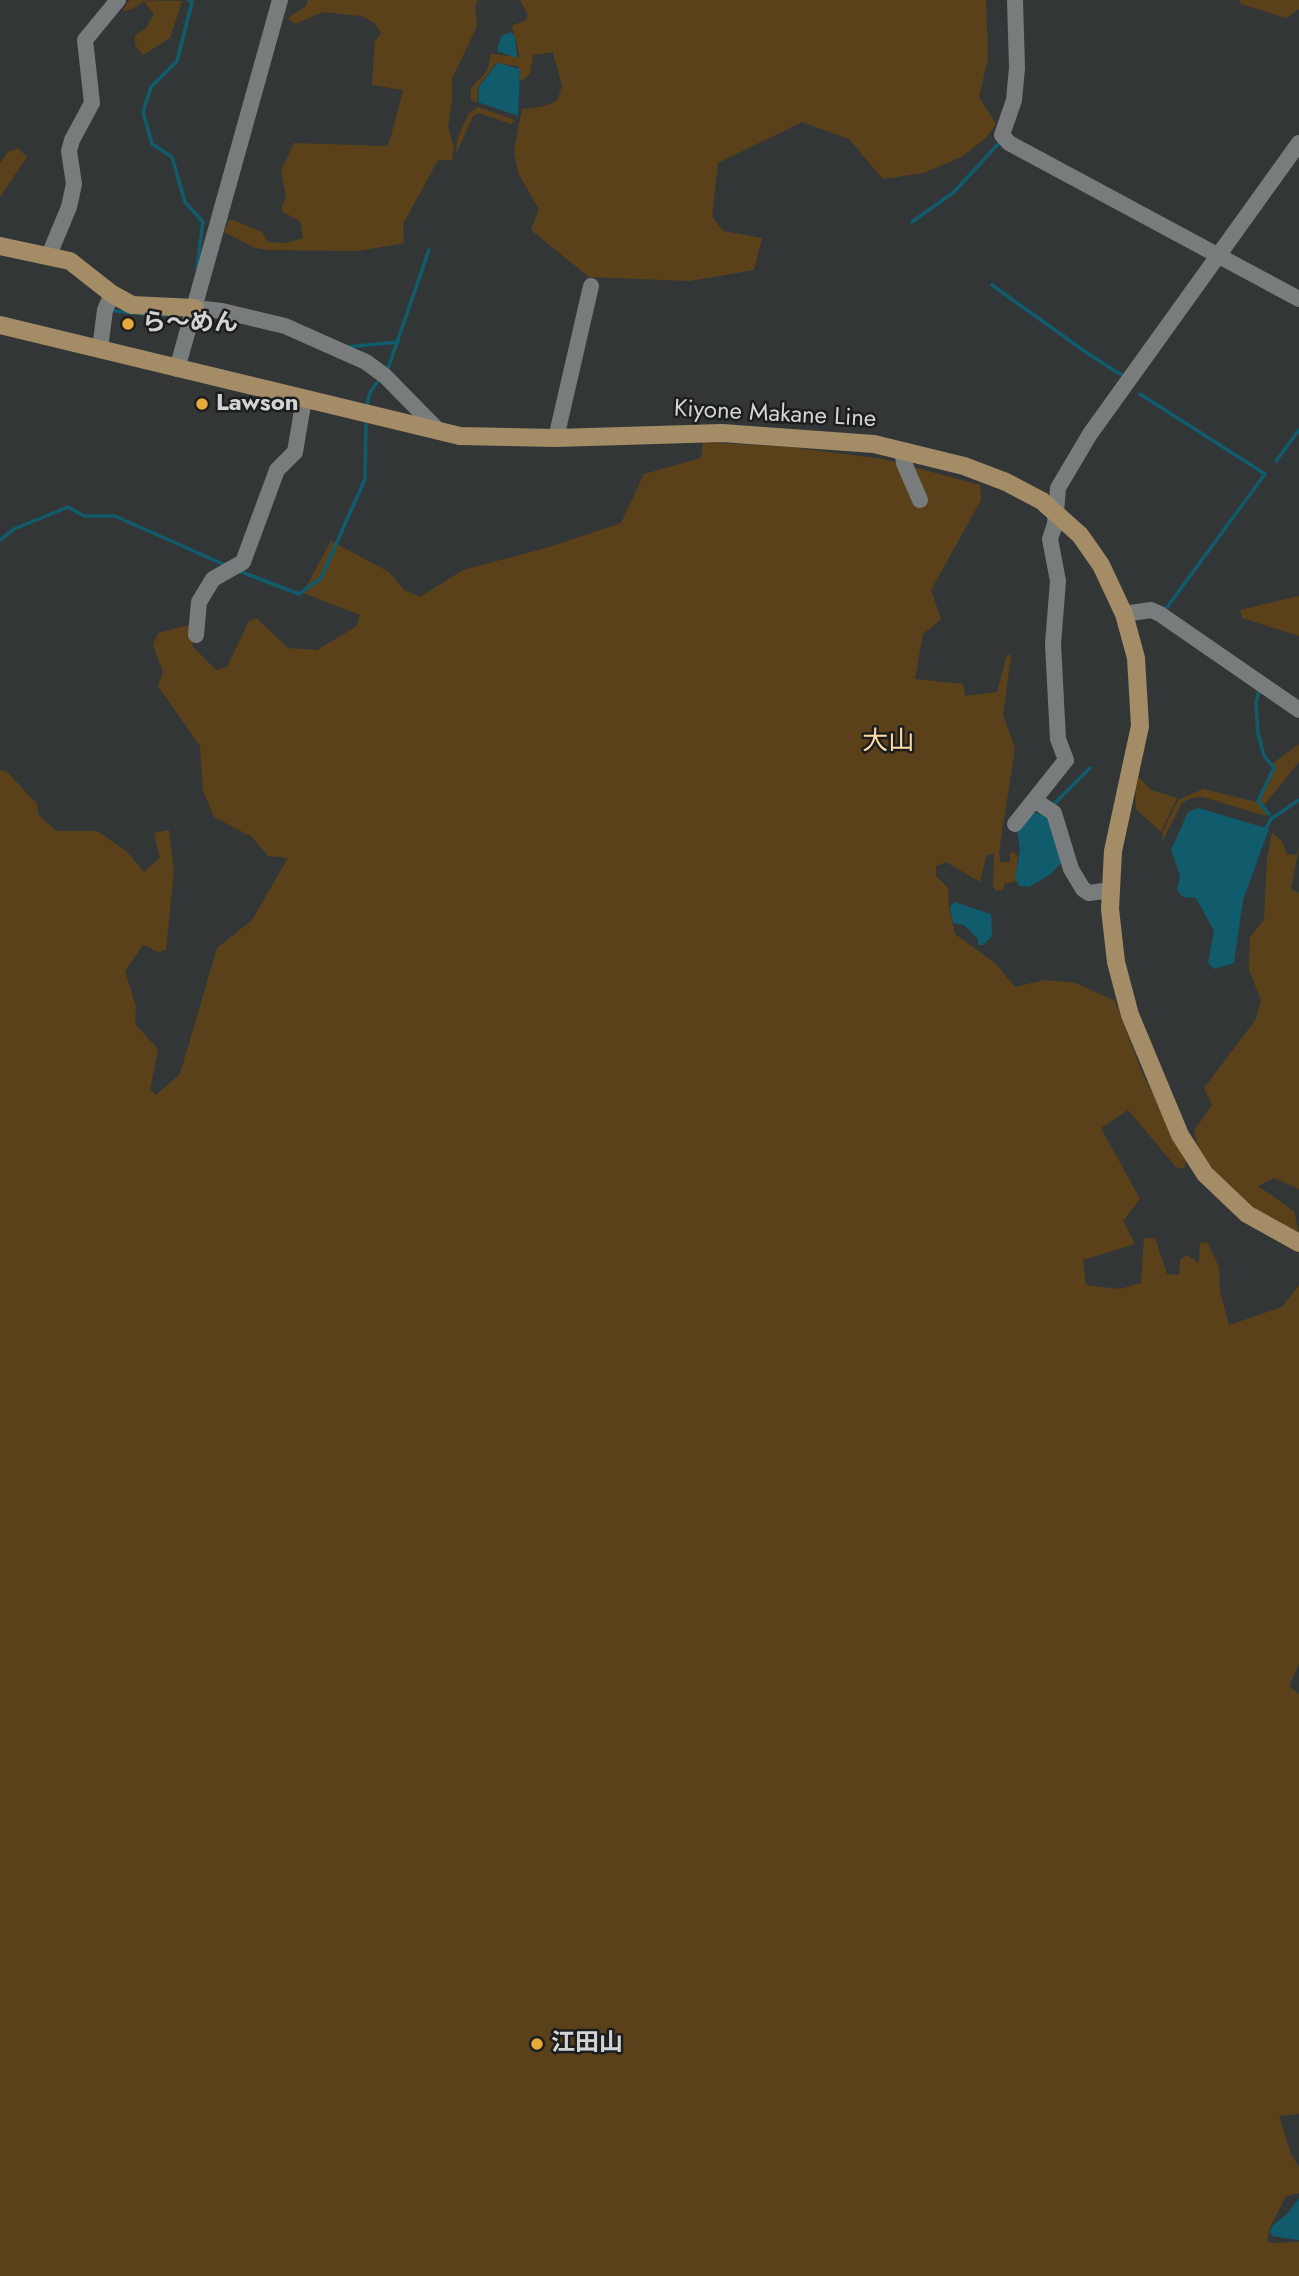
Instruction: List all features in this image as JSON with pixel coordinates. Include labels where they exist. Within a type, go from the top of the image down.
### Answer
[{"type":"main road","points":[[0,246],[70,261],[112,294],[142,307],[195,308]]},
{"type":"main road","name":"Kiyone Makane Line","points":[[0,325],[440,432],[492,438],[722,433],[837,440],[902,450],[984,473],[1027,492],[1055,511],[1095,555],[1124,614],[1138,670],[1140,726],[1115,841],[1111,890],[1112,936],[1120,981],[1130,1015],[1180,1135],[1205,1174],[1232,1202],[1259,1223],[1299,1243]]},
{"type":"street","points":[[49,255],[69,207],[74,184],[69,151],[72,140],[92,103],[85,40],[116,6],[118,0]]},
{"type":"street","points":[[177,369],[280,0]]},
{"type":"street","points":[[1015,0],[1017,68],[1014,100],[1002,135],[1009,143],[1216,258],[1299,299]]},
{"type":"street","points":[[1015,824],[1044,806],[1066,760],[1058,739],[1053,644],[1058,581],[1050,539],[1054,531],[1058,488],[1090,434],[1299,143]]},
{"type":"street","points":[[556,438],[591,286]]},
{"type":"street","points":[[100,349],[105,310],[112,294]]},
{"type":"street","points":[[195,308],[222,311],[285,326],[349,353],[383,375],[440,432]]},
{"type":"street","points":[[196,635],[199,602],[213,579],[243,562],[277,470],[295,452],[304,400]]},
{"type":"street","points":[[902,450],[904,463],[920,500]]},
{"type":"street","points":[[1124,614],[1151,610],[1160,614],[1299,710]]},
{"type":"street","points":[[1044,806],[1070,869],[1083,889],[1089,893],[1111,890]]},
{"type":"shaded area","points":[[129,0],[182,1],[170,38],[143,55],[135,45],[135,35],[146,28],[154,14],[144,1],[123,11]]},
{"type":"shaded area","points":[[308,0],[478,0],[475,7],[477,26],[452,79],[448,127],[454,148],[452,160],[438,160],[403,224],[404,243],[359,251],[269,250],[255,248],[224,232],[229,220],[233,220],[262,232],[268,242],[287,243],[303,238],[300,221],[281,211],[286,195],[281,171],[294,143],[387,146],[390,140],[403,90],[372,85],[375,40],[381,34],[375,23],[361,16],[323,12],[295,24],[288,18],[306,6]]},
{"type":"shaded area","points":[[520,0],[986,0],[988,59],[979,97],[996,124],[987,137],[961,157],[924,173],[883,179],[849,139],[802,122],[718,163],[712,216],[723,231],[762,238],[754,270],[690,281],[589,277],[531,230],[539,209],[518,173],[514,151],[522,109],[541,107],[557,101],[562,86],[553,52],[533,55],[530,74],[523,80],[520,80],[518,66],[496,63],[478,87],[477,103],[471,100],[471,88],[487,71],[491,54],[520,57],[512,26],[526,20],[528,15]]},
{"type":"shaded area","points":[[1239,0],[1299,0],[1299,9],[1286,18],[1241,4]]},
{"type":"shaded area","points":[[478,107],[515,120],[511,124],[479,113],[473,116],[456,154],[457,140],[469,113]]},
{"type":"shaded area","points":[[18,148],[27,157],[0,197],[0,163],[8,152]]},
{"type":"shaded area","points":[[703,442],[790,447],[883,459],[980,485],[981,500],[931,590],[941,619],[923,634],[915,679],[963,684],[965,696],[997,692],[1007,655],[1011,655],[1003,715],[1015,748],[999,852],[1000,862],[1010,862],[1010,853],[1014,852],[1018,857],[1015,882],[1005,883],[1003,890],[996,891],[993,886],[994,853],[986,856],[980,882],[946,862],[936,866],[936,876],[948,888],[949,909],[955,934],[995,963],[1015,987],[1044,980],[1076,983],[1115,1001],[1141,1070],[1186,1162],[1184,1169],[1176,1167],[1128,1110],[1101,1128],[1140,1199],[1123,1221],[1135,1244],[1083,1260],[1086,1285],[1120,1289],[1141,1283],[1144,1238],[1155,1238],[1167,1274],[1179,1275],[1180,1260],[1187,1255],[1199,1263],[1200,1243],[1207,1242],[1219,1267],[1220,1292],[1229,1325],[1282,1307],[1299,1285],[1299,1664],[1289,1686],[1299,1694],[1299,2114],[1279,2116],[1291,2154],[1299,2167],[1299,2193],[1286,2196],[1270,2227],[1267,2240],[1271,2243],[1299,2242],[1299,2276],[0,2276],[0,770],[6,771],[37,804],[38,814],[56,831],[97,831],[126,851],[144,872],[160,858],[154,833],[169,830],[174,871],[166,950],[159,952],[143,945],[125,971],[136,1007],[135,1024],[158,1049],[150,1090],[156,1095],[180,1074],[217,948],[252,920],[288,858],[268,856],[252,837],[214,817],[203,791],[200,746],[158,686],[163,672],[153,645],[158,633],[189,625],[193,647],[216,670],[227,667],[249,621],[256,618],[288,648],[317,650],[357,626],[360,615],[303,593],[331,541],[389,572],[404,590],[420,597],[463,570],[546,548],[621,523],[644,474],[701,458]]},
{"type":"shaded area","points":[[1299,596],[1299,636],[1242,618],[1240,610]]},
{"type":"shaded area","points":[[1299,744],[1299,762],[1264,805],[1259,800],[1276,767],[1272,764]]},
{"type":"shaded area","points":[[1139,777],[1151,790],[1177,798],[1161,832],[1136,809],[1135,786]]},
{"type":"shaded area","points":[[1203,789],[1257,802],[1266,812],[1266,816],[1203,797],[1191,798],[1182,803],[1162,842],[1163,831],[1178,800]]},
{"type":"shaded area","points":[[1272,833],[1282,841],[1287,854],[1296,855],[1299,848],[1291,889],[1299,893],[1299,1189],[1274,1178],[1258,1186],[1294,1211],[1299,1234],[1285,1228],[1232,1193],[1199,1151],[1194,1131],[1212,1105],[1204,1088],[1256,1019],[1261,1000],[1249,970],[1250,937],[1264,920],[1267,859]]},
{"type":"water","points":[[511,32],[515,36],[517,58],[497,51],[501,36]]},
{"type":"water","points":[[497,63],[520,69],[518,116],[478,102],[479,87]]},
{"type":"water","points":[[1199,808],[1269,829],[1243,900],[1234,963],[1214,969],[1208,963],[1214,931],[1196,898],[1183,897],[1177,890],[1180,876],[1171,850],[1188,812]]},
{"type":"water","points":[[1033,812],[1049,816],[1062,862],[1051,874],[1029,887],[1020,886],[1015,879],[1020,850],[1017,830]]},
{"type":"water","points":[[954,902],[991,914],[992,936],[983,945],[978,945],[978,939],[964,925],[953,923],[950,907]]},
{"type":"water","points":[[1299,2198],[1299,2240],[1272,2236],[1270,2231],[1273,2225],[1288,2213]]},
{"type":"waterway","points":[[189,0],[192,2],[177,61],[151,87],[143,112],[152,144],[172,157],[185,202],[203,222],[197,268]]},
{"type":"waterway","points":[[912,222],[954,192],[1000,142]]},
{"type":"waterway","points":[[387,371],[429,250]]},
{"type":"waterway","points":[[992,285],[1125,377]]},
{"type":"waterway","points":[[109,310],[133,313]]},
{"type":"waterway","points":[[140,314],[171,315]]},
{"type":"waterway","points":[[347,347],[398,342]]},
{"type":"waterway","points":[[367,405],[370,392],[380,379]]},
{"type":"waterway","points":[[1140,394],[1265,474]]},
{"type":"waterway","points":[[239,571],[299,594],[321,578],[365,479],[366,424]]},
{"type":"waterway","points":[[1276,461],[1299,430]]},
{"type":"waterway","points":[[1165,610],[1265,474]]},
{"type":"waterway","points":[[0,540],[14,529],[68,507],[84,516],[115,516],[225,565]]},
{"type":"waterway","points":[[1259,690],[1256,704],[1258,733],[1264,756],[1274,768],[1258,801],[1269,814]]},
{"type":"waterway","points":[[1051,807],[1090,768]]},
{"type":"waterway","points":[[1265,830],[1271,819],[1299,800]]},
{"type":"place","name":"ら～めん","points":[[128,324]]},
{"type":"place","name":"Lawson","points":[[202,404]]},
{"type":"place","name":"江田山","points":[[537,2044]]},
{"type":"district","name":"大山","points":[[888,743]]}]
